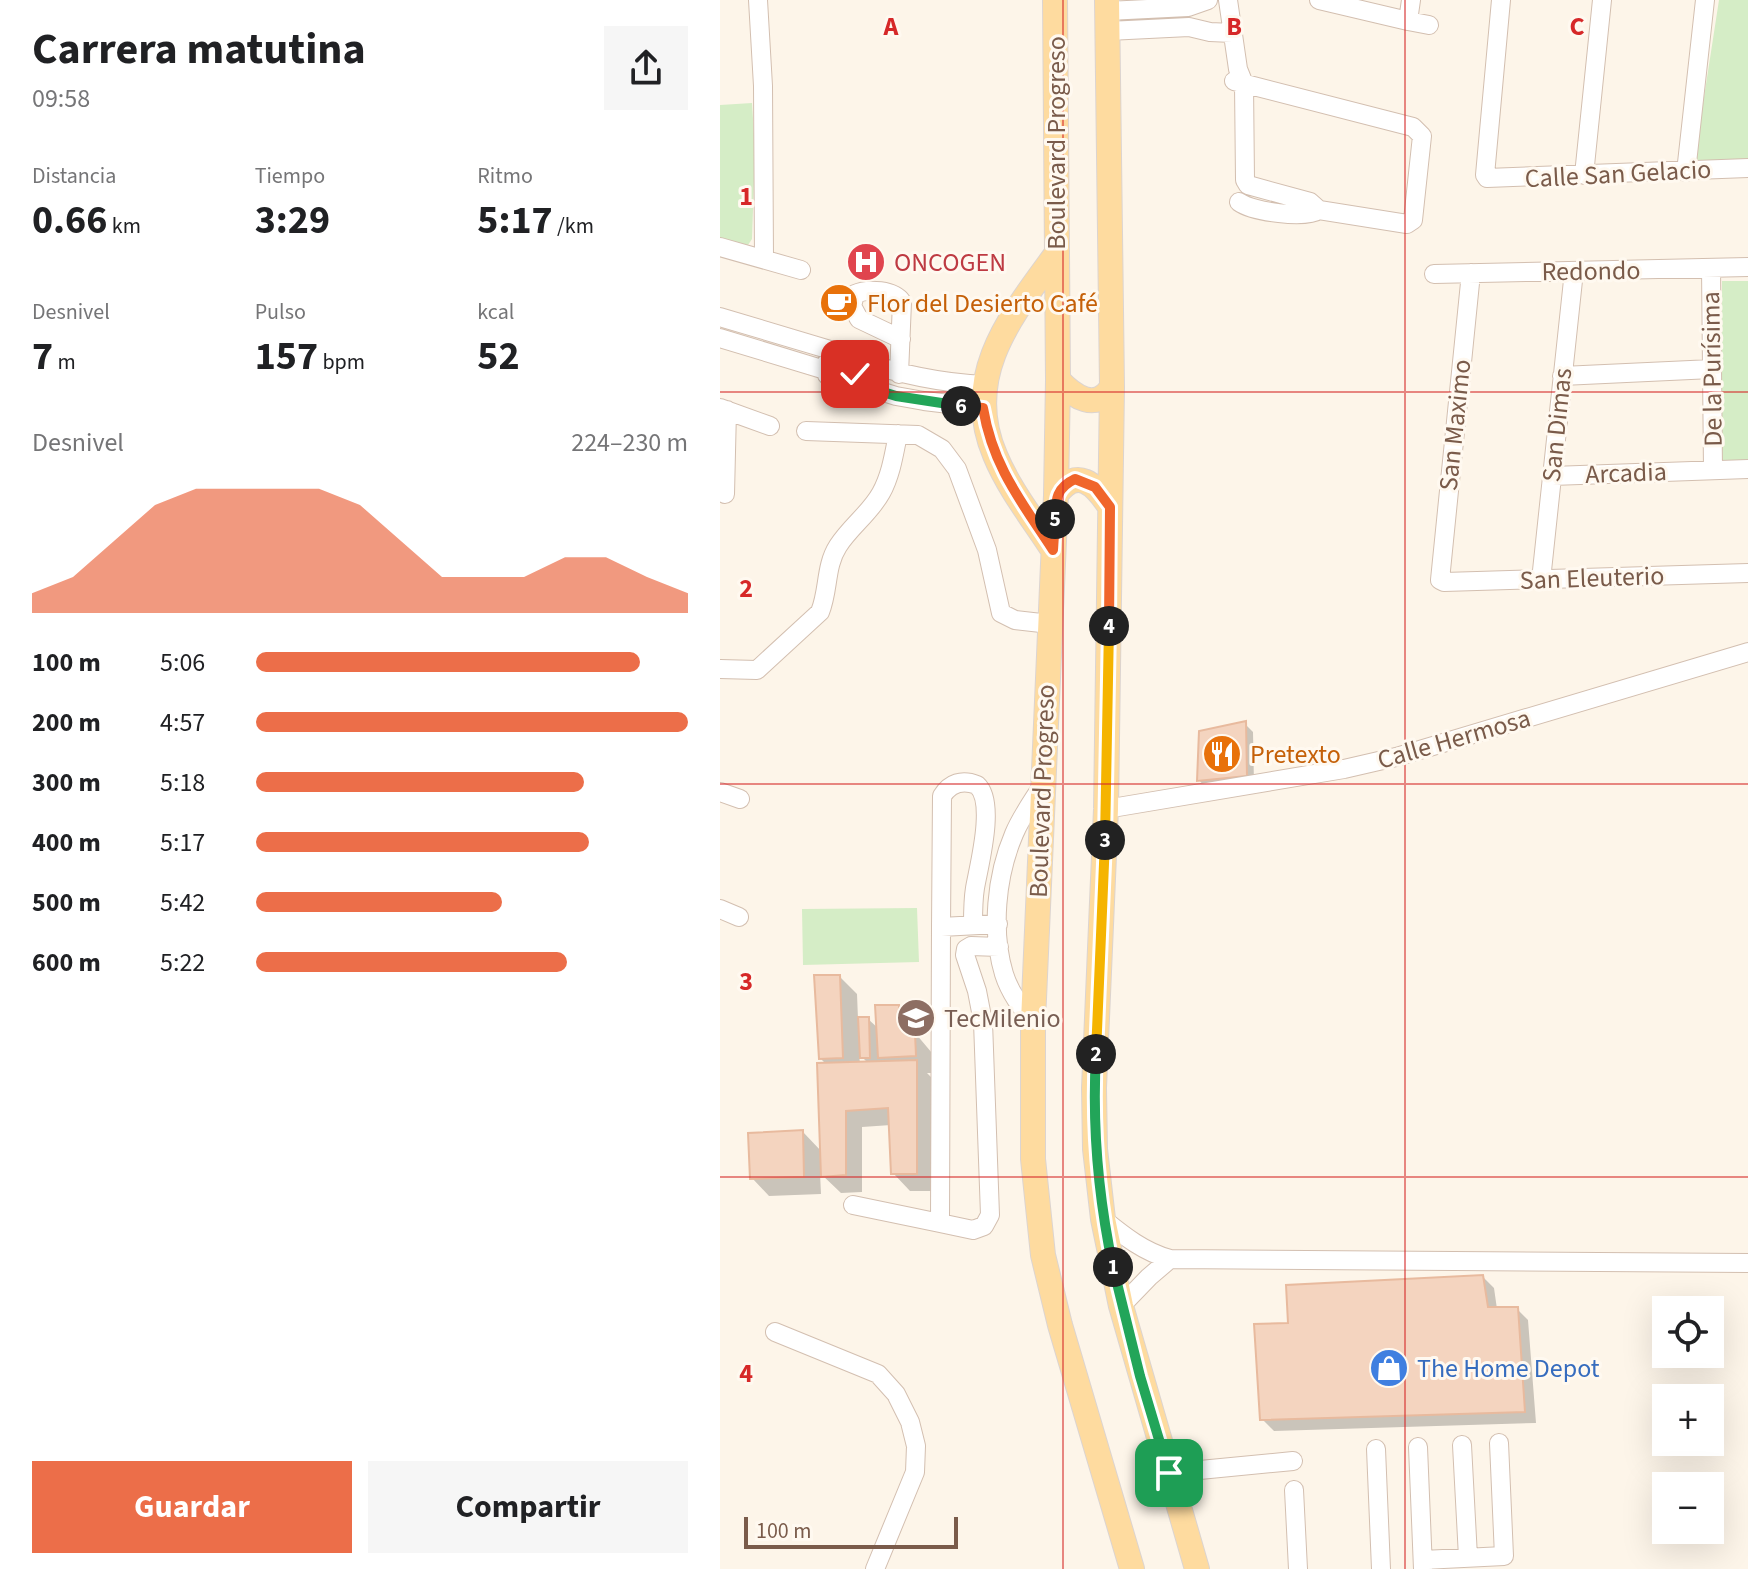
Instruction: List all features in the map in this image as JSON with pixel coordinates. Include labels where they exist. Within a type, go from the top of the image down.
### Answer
[{"type":"main road","name":"Boulevard Progreso","points":[[1055,0],[1056,495],[1033,1022],[1033,1159],[1043,1255],[1087,1424],[1132,1569]]},
{"type":"main road","name":"Boulevard Progreso","points":[[1107,14],[1112,387],[1106,809],[1094,1088],[1095,1149],[1103,1219],[1121,1306],[1197,1569]]},
{"type":"main road","points":[[1053,550],[996,458],[988,438],[984,396],[992,355],[1004,329],[1057,253]]},
{"type":"main road","points":[[1058,380],[1076,397],[1086,401],[1098,400],[1112,387]]},
{"type":"main road","points":[[1056,495],[1064,485],[1075,479],[1085,481],[1095,487],[1110,507]]},
{"type":"street","points":[[758,0],[763,86],[764,258]]},
{"type":"street","points":[[1107,14],[1188,7],[1208,0]]},
{"type":"street","points":[[1228,0],[1239,78],[1245,180],[1248,185],[1310,202],[1319,210],[1413,220],[1420,131],[1239,78]]},
{"type":"street","points":[[1319,0],[1429,25]]},
{"type":"street","points":[[1408,21],[1411,0]]},
{"type":"street","name":"Calle San Gelacio","points":[[1501,0],[1487,178],[1748,168]]},
{"type":"street","points":[[1584,175],[1602,0]]},
{"type":"street","points":[[1686,172],[1705,0]]},
{"type":"street","points":[[1188,7],[1189,27]]},
{"type":"street","points":[[1107,14],[1232,33]]},
{"type":"street","points":[[1239,78],[1236,189],[1239,202]]},
{"type":"street","points":[[1239,202],[1248,185]]},
{"type":"street","points":[[1239,202],[1253,208],[1310,216],[1319,210]]},
{"type":"street","points":[[720,247],[801,270]]},
{"type":"street","name":"Redondo","points":[[1434,274],[1748,267]]},
{"type":"street","name":"De la Purísima","points":[[1711,268],[1713,470]]},
{"type":"street","name":"San Dimas","points":[[1541,580],[1574,271]]},
{"type":"street","name":"San Maximo","points":[[1439,577],[1471,273]]},
{"type":"street","points":[[720,317],[899,374],[945,383],[984,396]]},
{"type":"street","points":[[720,338],[825,370],[834,382],[848,381],[896,396],[984,396]]},
{"type":"street","points":[[899,374],[901,339]]},
{"type":"street","points":[[846,356],[856,369],[848,381]]},
{"type":"street","points":[[825,370],[829,357],[846,356]]},
{"type":"street","points":[[1562,376],[1712,369]]},
{"type":"street","points":[[725,494],[724,409],[770,426]]},
{"type":"street","points":[[806,431],[918,435],[942,449],[957,469],[987,550],[1001,613],[1015,620],[1050,624]]},
{"type":"street","points":[[720,669],[757,670],[820,612],[825,599],[829,563],[838,546],[881,494],[891,469],[898,434]]},
{"type":"street","name":"Arcadia","points":[[1552,476],[1748,469]]},
{"type":"street","name":"San Eleuterio","points":[[1439,577],[1444,582],[1748,573]]},
{"type":"street","name":"Calle Hermosa","points":[[1106,809],[1344,769],[1396,757],[1748,652]]},
{"type":"street","points":[[940,1223],[942,796],[946,788],[959,782],[977,785],[984,793],[983,854],[975,887],[973,925]]},
{"type":"street","points":[[1033,1022],[1010,989],[1004,974],[998,924],[1006,855],[1025,812],[1042,786]]},
{"type":"street","points":[[720,792],[740,799]]},
{"type":"street","points":[[941,887],[975,887]]},
{"type":"street","points":[[720,909],[739,917]]},
{"type":"street","points":[[941,927],[998,924]]},
{"type":"street","points":[[853,1205],[973,1230],[984,1226],[990,1215],[983,1022],[965,955],[966,949],[971,946],[999,947]]},
{"type":"street","points":[[1103,1219],[1125,1237],[1154,1254],[1170,1259],[1748,1263]]},
{"type":"street","points":[[1121,1306],[1170,1259]]},
{"type":"street","points":[[775,1332],[878,1374],[896,1394],[910,1422],[916,1446],[915,1472],[875,1569]]},
{"type":"street","points":[[1418,1447],[1423,1564],[1468,1557],[1504,1556],[1499,1443]]},
{"type":"street","points":[[1462,1445],[1468,1557]]},
{"type":"street","points":[[1376,1449],[1381,1569]]},
{"type":"street","points":[[1169,1473],[1293,1461]]},
{"type":"street","points":[[1294,1490],[1298,1569]]},
{"type":"green space","points":[[1719,0],[1748,0],[1748,161],[1694,162]]},
{"type":"green space","points":[[752,103],[755,151],[752,239],[748,245],[720,241],[720,105]]},
{"type":"green space","points":[[1722,281],[1748,281],[1748,461],[1722,461]]},
{"type":"green space","points":[[917,908],[919,962],[803,965],[802,909]]},
{"type":"building","name":"Pretexto","points":[[1246,721],[1247,776],[1197,781],[1199,731]]},
{"type":"building","points":[[814,975],[840,975],[843,1058],[819,1059]]},
{"type":"building","points":[[875,1005],[899,1005],[900,1026],[910,1024],[910,1033],[915,1033],[916,1056],[878,1058]]},
{"type":"building","points":[[858,1017],[869,1017],[870,1058],[860,1058]]},
{"type":"building","points":[[917,1060],[917,1174],[891,1174],[888,1108],[846,1111],[846,1175],[821,1177],[817,1063]]},
{"type":"building","points":[[803,1130],[804,1177],[750,1179],[748,1133]]},
{"type":"building","name":"The Home Depot","points":[[1483,1275],[1488,1307],[1518,1307],[1525,1412],[1260,1420],[1254,1324],[1288,1323],[1286,1285]]},
{"type":"place","name":"ONCOGEN","points":[[866,262]]},
{"type":"place","name":"Flor del Desierto Café","points":[[839,303]]},
{"type":"place","name":"Pretexto","points":[[1222,754]]},
{"type":"place","name":"TecMilenio","points":[[916,1018]]},
{"type":"place","name":"The Home Depot","points":[[1389,1368]]},
{"type":"route","points":[[855,374],[848,381],[896,396],[983,408],[988,438],[996,458],[1053,550],[1056,495],[1064,485],[1075,479],[1085,481],[1095,487],[1110,507],[1106,809],[1094,1088],[1095,1149],[1103,1219],[1121,1306],[1169,1473]]}]
